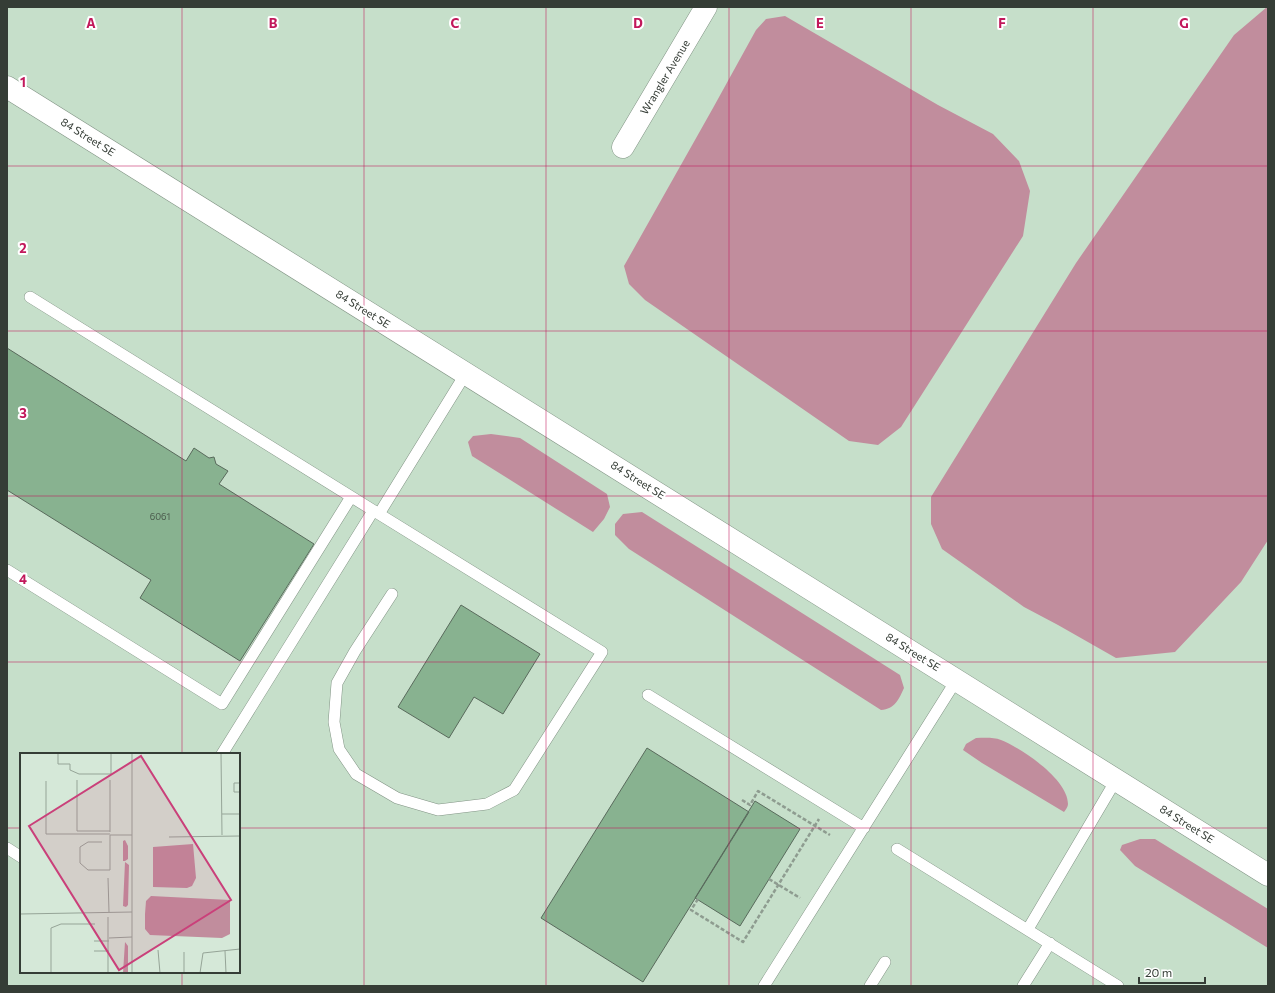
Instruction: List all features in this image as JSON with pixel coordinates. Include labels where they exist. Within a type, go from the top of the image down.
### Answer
[{"type":"street","name":"Wrangler Avenue","points":[[623,147],[706,7]]},
{"type":"street","name":"84 Street SE","points":[[7,87],[1268,874]]},
{"type":"lane","points":[[30,297],[602,652],[514,790],[487,804],[438,810],[397,798],[356,774],[339,749],[334,722],[338,683],[355,651],[392,594]]},
{"type":"lane","points":[[223,753],[466,373]]},
{"type":"lane","points":[[7,570],[222,704],[351,497]]},
{"type":"lane","points":[[764,986],[957,679]]},
{"type":"lane","points":[[648,695],[864,828]]},
{"type":"lane","points":[[1028,929],[1116,780]]},
{"type":"lane","points":[[7,848],[20,856]]},
{"type":"lane","points":[[897,849],[1028,929],[1111,984]]},
{"type":"lane","points":[[1023,986],[1050,943]]},
{"type":"lane","points":[[870,986],[885,962]]},
{"type":"path","points":[[742,800],[750,805],[758,792],[830,835]]},
{"type":"path","points":[[698,899],[691,910],[743,942],[828,806]]},
{"type":"path","points":[[769,879],[815,906]]},
{"type":"shaded area","points":[[7,7],[1268,7],[1268,986],[7,986]]},
{"type":"shaded area","points":[[1267,7],[1268,540],[1241,582],[1175,652],[1116,658],[1024,607],[942,549],[931,524],[931,497],[1076,263],[1234,35]]},
{"type":"shaded area","points":[[785,16],[938,105],[993,134],[1019,161],[1030,191],[1023,236],[901,427],[878,445],[849,441],[645,300],[629,284],[624,266],[756,30],[766,19]]},
{"type":"shaded area","points":[[491,434],[520,438],[607,494],[610,507],[604,519],[593,532],[472,456],[468,442],[473,436]]},
{"type":"shaded area","points":[[642,512],[900,675],[904,688],[896,703],[890,708],[881,710],[629,549],[615,535],[615,524],[623,514]]},
{"type":"shaded area","points":[[976,738],[992,738],[1001,740],[1020,750],[1042,766],[1052,775],[1066,794],[1068,805],[1064,812],[963,750],[966,744]]},
{"type":"shaded area","points":[[1140,839],[1155,839],[1268,909],[1268,948],[1135,866],[1120,850],[1122,845]]},
{"type":"building","points":[[7,348],[186,461],[194,448],[209,458],[214,457],[216,464],[228,471],[219,484],[314,544],[240,661],[140,598],[151,580],[7,490]]},
{"type":"building","points":[[461,605],[540,654],[503,714],[474,697],[449,738],[398,707]]},
{"type":"building","points":[[647,748],[749,812],[643,982],[541,918]]},
{"type":"building","points":[[755,801],[800,829],[740,926],[695,898]]}]
